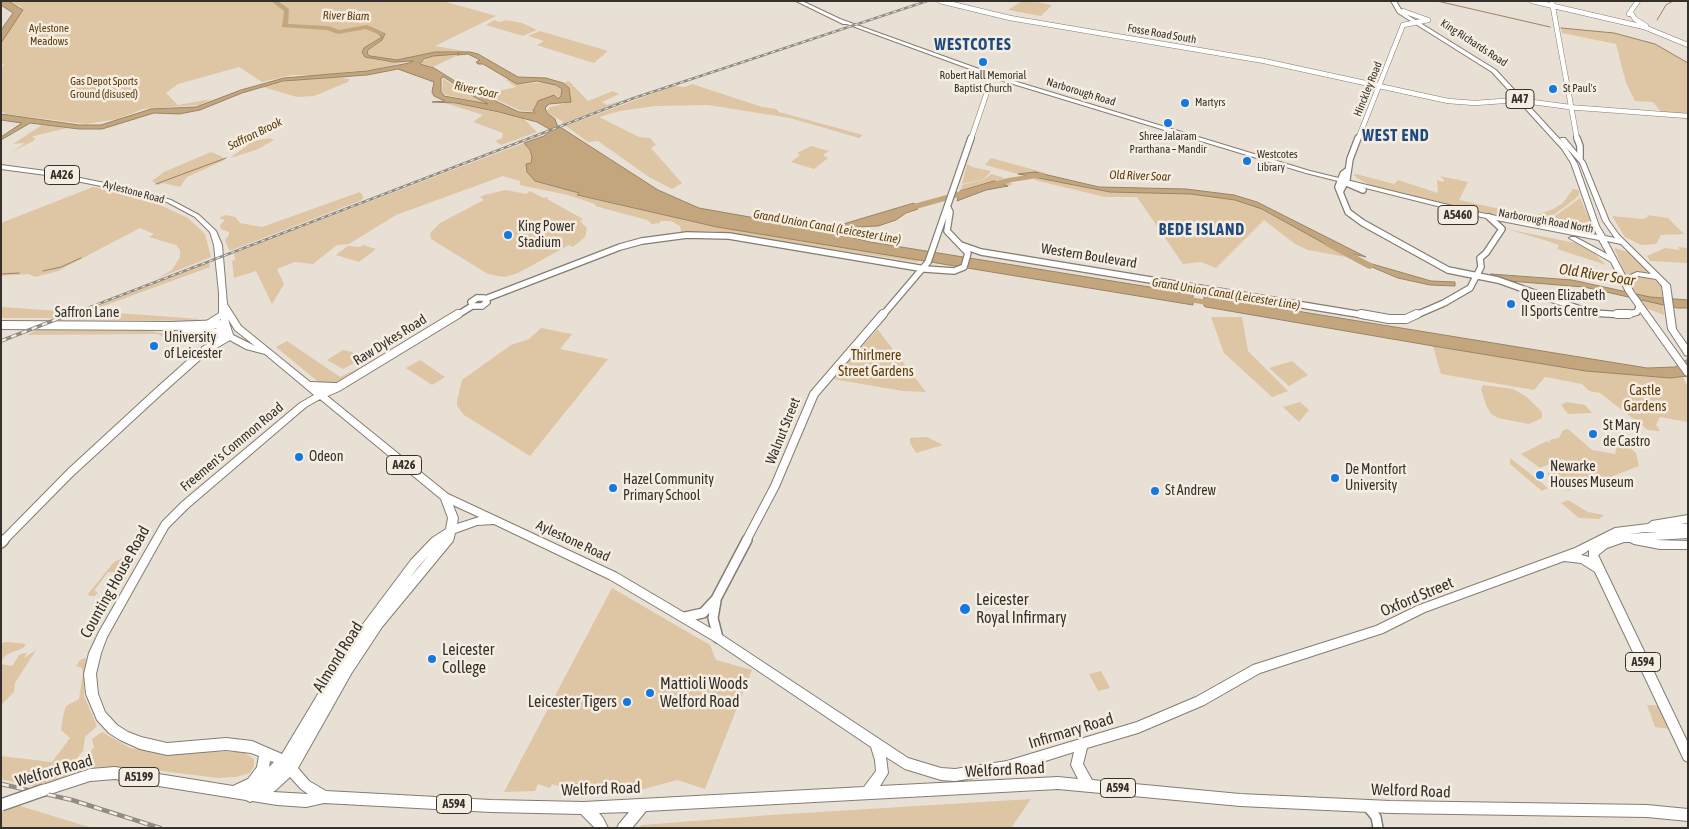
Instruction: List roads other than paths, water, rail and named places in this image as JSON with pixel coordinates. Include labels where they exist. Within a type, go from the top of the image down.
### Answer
[{"type":"main road","name":"Narborough Road","points":[[798,1],[849,24],[984,72],[990,79],[1002,79],[1342,184]]},
{"type":"main road","name":"Hinckley Road","points":[[1395,1],[1402,12]]},
{"type":"main road","name":"King Richards Road","points":[[1402,12],[1419,20],[1489,67],[1528,101],[1566,147],[1580,158],[1606,221],[1625,244]]},
{"type":"main road","name":"King Richards Road","points":[[1566,147],[1578,172],[1596,226],[1604,240]]},
{"type":"main road","name":"Aylestone Road","points":[[1,168],[46,172],[128,189],[161,199],[193,213],[209,226],[216,238],[222,274],[224,324],[229,336],[249,347],[267,352]]},
{"type":"main road","name":"Narborough Road","points":[[1308,172],[1323,175],[1342,184]]},
{"type":"main road","name":"Narborough Road North","points":[[1342,184],[1513,222],[1625,244]]},
{"type":"main road","name":"Narborough Road North","points":[[1364,188],[1498,228],[1575,235],[1596,226]]},
{"type":"main road","points":[[1575,235],[1615,261]]},
{"type":"main road","name":"A47","points":[[1604,240],[1630,292],[1688,373]]},
{"type":"main road","name":"A47","points":[[1625,244],[1666,286],[1672,329],[1688,353]]},
{"type":"main road","points":[[1624,281],[1637,274],[1659,278]]},
{"type":"main road","name":"Aylestone Road","points":[[223,310],[238,328],[308,390]]},
{"type":"main road","points":[[208,324],[223,310]]},
{"type":"main road","points":[[218,332],[224,324],[238,328]]},
{"type":"main road","points":[[320,395],[308,390],[303,406],[328,402]]},
{"type":"main road","name":"Aylestone Road","points":[[320,395],[445,497],[613,576],[685,617],[876,745]]},
{"type":"main road","name":"Freemen's Common Road","points":[[165,526],[185,505],[303,406],[320,395]]},
{"type":"main road","points":[[445,497],[452,512],[453,529],[477,521],[497,521]]},
{"type":"main road","points":[[1645,528],[1658,523],[1688,519]]},
{"type":"main road","name":"Counting House Road","points":[[165,526],[112,618],[95,653],[90,674],[96,705],[101,716],[113,729],[140,743],[179,749],[226,744],[266,752],[288,764]]},
{"type":"main road","points":[[1645,528],[1688,528]]},
{"type":"main road","name":"Oxford Street","points":[[1189,706],[1257,669],[1379,630],[1421,609],[1564,557],[1618,531],[1645,528]]},
{"type":"main road","name":"Almond Road","points":[[250,796],[272,786],[378,624],[404,589],[444,544],[453,529]]},
{"type":"main road","points":[[1597,568],[1593,553],[1603,545],[1624,538],[1688,534]]},
{"type":"main road","points":[[1624,538],[1660,545],[1688,545]]},
{"type":"main road","points":[[1564,557],[1583,559],[1597,568]]},
{"type":"main road","name":"A594","points":[[1597,568],[1688,756]]},
{"type":"main road","name":"Infirmary Road","points":[[876,745],[918,769],[955,775],[1007,767],[1138,727],[1189,706]]},
{"type":"main road","name":"A594","points":[[1082,744],[1077,765],[1089,786]]},
{"type":"main road","points":[[868,792],[882,773],[882,760],[876,745]]},
{"type":"main road","points":[[252,783],[262,770],[266,752]]},
{"type":"main road","points":[[288,764],[305,785],[324,797]]},
{"type":"main road","name":"Almond Road","points":[[236,791],[288,764]]},
{"type":"main road","name":"Welford Road","points":[[1,805],[90,775],[115,773],[236,791],[250,796],[306,801],[324,797],[491,806],[584,808],[868,792],[1058,784],[1214,799],[1367,806],[1647,811],[1688,815]]},
{"type":"main road","points":[[623,828],[643,805]]},
{"type":"main road","points":[[584,808],[599,822],[602,828]]},
{"type":"street","name":"Fosse Road South","points":[[940,1],[1010,18],[1252,59],[1456,102],[1528,101],[1688,116]]},
{"type":"street","points":[[1523,1],[1552,5]]},
{"type":"street","points":[[1532,1],[1641,25],[1688,45]]},
{"type":"street","points":[[1626,23],[1638,1]]},
{"type":"street","points":[[1552,5],[1569,104],[1580,146],[1580,158]]},
{"type":"street","name":"Hinckley Road","points":[[1342,184],[1403,25],[1402,12]]},
{"type":"street","points":[[1631,12],[1641,25]]},
{"type":"street","points":[[1628,17],[1636,19]]},
{"type":"street","points":[[1403,25],[1419,20]]},
{"type":"street","points":[[936,270],[928,261],[990,79]]},
{"type":"street","points":[[1566,147],[1576,136]]},
{"type":"street","points":[[1347,171],[1364,188]]},
{"type":"street","points":[[1342,184],[1348,212],[1363,223],[1448,270],[1506,283],[1591,313],[1627,315],[1637,312],[1639,306]]},
{"type":"street","points":[[920,271],[954,271],[964,267],[968,254],[952,238],[947,228],[950,212],[948,206]]},
{"type":"street","points":[[1488,216],[1498,228]]},
{"type":"street","points":[[1478,277],[1482,264],[1480,258],[1489,249],[1498,228],[1513,222]]},
{"type":"street","name":"Raw Dykes Road","points":[[320,395],[338,387],[472,306],[482,306],[487,302],[485,299],[629,244],[687,235],[734,236],[920,271]]},
{"type":"street","points":[[934,242],[944,238],[952,238]]},
{"type":"street","name":"Western Boulevard","points":[[961,245],[981,252],[1400,319],[1412,318],[1444,303],[1470,288],[1478,277]]},
{"type":"street","name":"Western Boulevard","points":[[968,254],[981,252]]},
{"type":"street","name":"Walnut Street","points":[[685,617],[703,613],[716,599],[776,486],[805,411],[814,394],[928,261]]},
{"type":"street","name":"Saffron Lane","points":[[1,325],[172,326],[224,324]]},
{"type":"street","name":"Saffron Lane","points":[[172,326],[218,332],[229,336]]},
{"type":"street","points":[[1,543],[84,460],[205,350],[218,332]]},
{"type":"street","points":[[205,350],[229,336]]},
{"type":"street","points":[[308,390],[338,387]]},
{"type":"street","points":[[328,402],[338,387]]},
{"type":"street","name":"Walnut Street","points":[[716,599],[713,618],[718,638]]},
{"type":"street","points":[[1367,806],[1376,817],[1378,828]]},
{"type":"waterway","name":"River Biam","points":[[274,1],[287,10],[284,26],[328,28],[338,32],[367,27],[382,34]]},
{"type":"waterway","points":[[1437,1],[1550,27]]},
{"type":"waterway","points":[[1657,20],[1666,5],[1673,1]]},
{"type":"waterway","points":[[1561,28],[1614,33],[1655,44],[1688,63]]},
{"type":"waterway","name":"Saffron Brook","points":[[156,184],[226,158]]},
{"type":"waterway","name":"Old River Soar","points":[[902,210],[1011,180],[1041,175]]},
{"type":"waterway","name":"Old River Soar","points":[[1329,244],[1370,266]]},
{"type":"waterway","points":[[43,271],[61,267],[81,258]]},
{"type":"waterway","points":[[1,274],[19,273]]},
{"type":"waterway","name":"Grand Union Canal (Leicester Line)","points":[[1186,299],[1211,303]]},
{"type":"railway","points":[[67,316],[634,98],[927,1]]},
{"type":"railway","points":[[1,341],[70,314]]},
{"type":"railway","points":[[1,784],[72,800],[160,828]]},
{"type":"place","name":"Robert Hall Memorial Baptist Church","points":[[983,62]]},
{"type":"place","name":"St Paul's","points":[[1553,89]]},
{"type":"place","name":"Martyrs","points":[[1185,103]]},
{"type":"place","name":"Shree Jalaram Prarthana – Mandir","points":[[1168,123]]},
{"type":"place","name":"Westcotes Library","points":[[1247,161]]},
{"type":"place","name":"King Power Stadium","points":[[508,235]]},
{"type":"place","name":"Queen Elizabeth II Sports Centre","points":[[1511,304]]},
{"type":"place","name":"University of Leicester","points":[[154,346]]},
{"type":"place","name":"St Mary de Castro","points":[[1593,434]]},
{"type":"place","name":"Odeon","points":[[299,457]]},
{"type":"place","name":"Newarke Houses Museum","points":[[1540,475]]},
{"type":"place","name":"De Montfort University","points":[[1335,478]]},
{"type":"place","name":"Hazel Community Primary School","points":[[613,488]]},
{"type":"place","name":"St Andrew","points":[[1155,491]]},
{"type":"place","name":"Leicester Royal Infirmary","points":[[965,609]]},
{"type":"place","name":"Leicester College","points":[[432,659]]},
{"type":"place","name":"Mattioli Woods Welford Road","points":[[650,693]]},
{"type":"place","name":"Leicester Tigers","points":[[627,702]]},
{"type":"district","name":"WESTCOTES","points":[[973,45]]},
{"type":"district","name":"WEST END","points":[[1396,136]]},
{"type":"district","name":"BEDE ISLAND","points":[[1202,230]]},
{"type":"park label","name":"Aylestone Meadows","points":[[49,35]]},
{"type":"park label","name":"Gas Depot Sports Ground (disused)","points":[[104,88]]},
{"type":"park label","name":"Thirlmere Street Gardens","points":[[876,364]]},
{"type":"park label","name":"Castle Gardens","points":[[1645,400]]},
{"type":"water label","name":"River Soar","points":[[476,90]]}]
